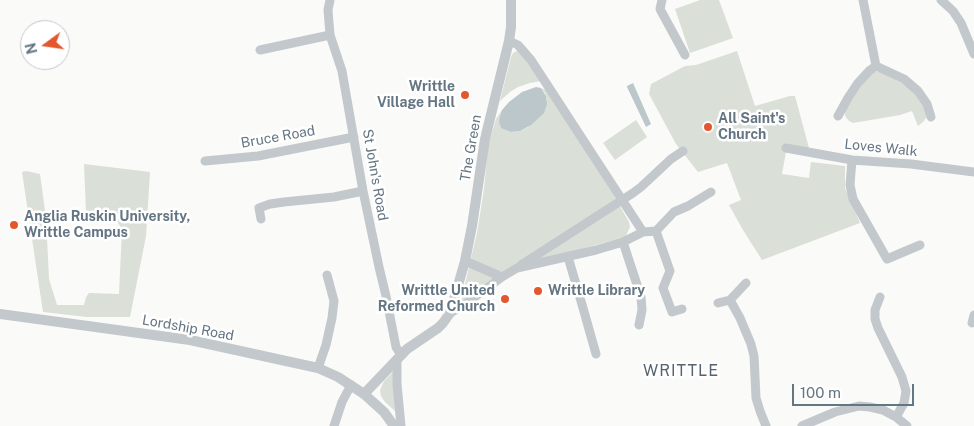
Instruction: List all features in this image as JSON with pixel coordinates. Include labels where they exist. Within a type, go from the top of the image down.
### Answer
[{"type":"street","name":"St John's Road","points":[[330,0],[328,10],[330,35],[342,71],[363,191],[399,357],[397,384],[401,426]]},
{"type":"street","name":"The Green","points":[[450,313],[465,261],[485,139],[509,41],[511,0]]},
{"type":"street","points":[[654,0],[661,5],[685,55]]},
{"type":"street","points":[[863,0],[876,66]]},
{"type":"street","points":[[944,1],[961,23],[974,54]]},
{"type":"street","points":[[260,50],[330,35]]},
{"type":"street","points":[[509,41],[518,45],[531,60],[643,232],[656,232],[674,212],[711,192]]},
{"type":"street","points":[[838,116],[858,84],[869,70],[876,66]]},
{"type":"street","points":[[876,66],[904,79],[918,91],[927,104],[931,117]]},
{"type":"street","name":"Bruce Road","points":[[205,161],[258,156],[354,137]]},
{"type":"street","name":"Loves Walk","points":[[786,148],[852,160],[910,164],[974,172]]},
{"type":"street","name":"The Green","points":[[364,394],[407,349],[438,328],[450,313],[641,187],[671,159],[683,151]]},
{"type":"street","points":[[852,160],[850,185],[853,199],[887,259],[920,245]]},
{"type":"street","points":[[260,219],[259,208],[270,204],[334,197],[363,191]]},
{"type":"street","name":"The Green","points":[[517,268],[623,242],[643,232]]},
{"type":"street","points":[[656,232],[670,271],[663,288],[672,312],[682,309]]},
{"type":"street","points":[[623,242],[641,297],[642,310],[639,325]]},
{"type":"street","points":[[568,257],[596,354]]},
{"type":"street","points":[[465,261],[502,277]]},
{"type":"street","points":[[318,368],[326,345],[334,301],[327,275]]},
{"type":"street","points":[[718,303],[730,300],[746,284]]},
{"type":"street","points":[[880,297],[875,310],[875,319],[902,377],[906,391],[904,403],[896,417]]},
{"type":"street","points":[[730,300],[751,344],[754,356],[756,398],[766,426]]},
{"type":"street","name":"Lordship Road","points":[[0,314],[190,340],[318,368],[338,377],[364,394],[384,412],[394,426]]},
{"type":"street","points":[[334,426],[342,402],[351,385]]},
{"type":"street","points":[[802,426],[835,412],[859,406],[883,410],[907,426]]},
{"type":"shaded area","points":[[700,0],[719,0],[733,38],[690,53],[675,9]]},
{"type":"shaded area","points":[[517,51],[541,81],[518,87],[500,101],[511,57]]},
{"type":"shaded area","points":[[737,51],[755,106],[795,96],[809,148],[787,146],[782,174],[809,178],[811,162],[845,166],[845,188],[860,223],[762,260],[729,205],[741,200],[727,163],[698,172],[676,144],[649,94],[651,84],[685,66],[696,65]]},
{"type":"shaded area","points":[[874,72],[879,72],[900,82],[920,99],[926,114],[923,122],[918,126],[912,111],[900,115],[853,123],[849,121],[845,116],[845,110],[867,78]]},
{"type":"shaded area","points":[[633,83],[651,124],[646,127],[627,87]]},
{"type":"shaded area","points":[[536,87],[541,88],[546,96],[547,104],[544,113],[531,125],[520,131],[511,132],[501,128],[499,122],[502,110],[522,92]]},
{"type":"shaded area","points":[[541,88],[546,90],[613,194],[630,227],[626,236],[622,238],[535,261],[530,255],[461,301],[477,233],[488,146],[496,119],[502,110],[500,126],[511,132],[520,131],[528,127],[547,100]]},
{"type":"shaded area","points":[[636,120],[647,137],[615,160],[603,143]]},
{"type":"shaded area","points":[[84,164],[150,172],[146,236],[130,317],[87,317],[43,312],[22,172],[26,171],[40,174],[46,218],[49,279],[57,305],[84,305],[89,293],[119,294],[122,229],[116,220],[86,212]]},
{"type":"shaded area","points":[[393,372],[397,411],[385,402],[380,390],[384,381]]},
{"type":"place","name":"Writtle Village Hall","points":[[465,95]]},
{"type":"place","name":"All Saint's Church","points":[[708,127]]},
{"type":"place","name":"Anglia Ruskin University, Writtle Campus","points":[[14,225]]},
{"type":"place","name":"Writtle Library","points":[[538,291]]},
{"type":"place","name":"Writtle United Reformed Church","points":[[505,299]]},
{"type":"district","name":"WRITTLE","points":[[681,371]]}]
